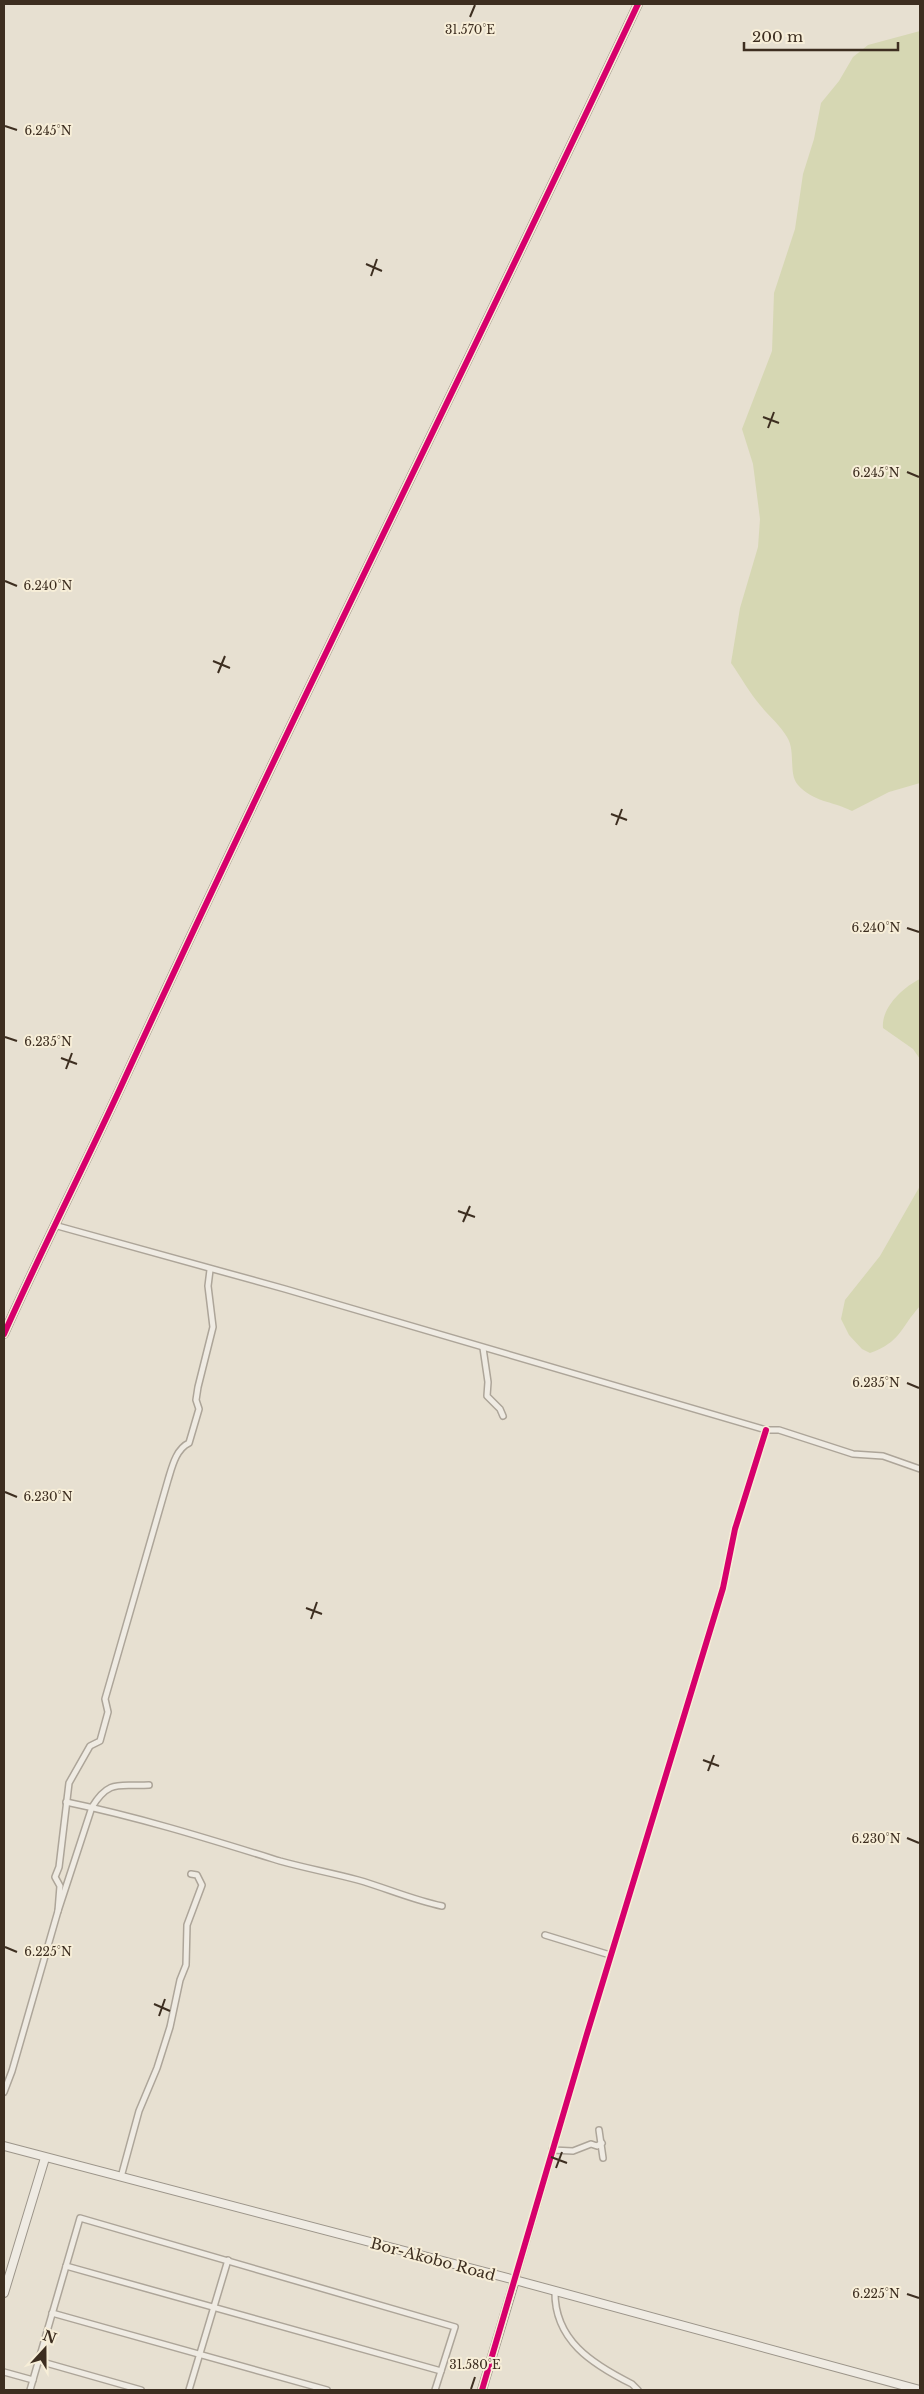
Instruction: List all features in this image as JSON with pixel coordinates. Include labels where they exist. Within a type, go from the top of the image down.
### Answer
[{"type":"street","points":[[4,1334],[320,663],[459,374],[502,290],[638,4]]},
{"type":"street","points":[[54,1225],[210,1270],[278,1287],[766,1430],[779,1430],[853,1454],[883,1456],[920,1469]]},
{"type":"street","points":[[58,1911],[60,1886],[55,1877],[59,1867],[68,1783],[90,1746],[100,1741],[108,1712],[104,1699],[170,1472],[175,1458],[185,1444],[189,1442],[199,1409],[196,1400],[198,1387],[214,1327],[208,1286],[210,1270]]},
{"type":"street","points":[[483,1348],[488,1382],[487,1396],[500,1409],[503,1416]]},
{"type":"street","points":[[482,2390],[610,1955],[723,1588],[735,1530],[766,1430]]},
{"type":"street","points":[[4,2092],[12,2071],[58,1911],[92,1807],[100,1795],[113,1785],[149,1785]]},
{"type":"street","points":[[66,1802],[92,1807],[442,1906]]},
{"type":"street","points":[[120,2177],[139,2111],[170,2027],[180,1980],[186,1965],[187,1925],[202,1884],[196,1875],[191,1874]]},
{"type":"street","points":[[545,1936],[610,1955]]},
{"type":"street","points":[[599,2130],[603,2158]]},
{"type":"street","points":[[552,2150],[573,2150],[591,2144],[597,2146],[602,2143]]},
{"type":"street","name":"Bor-Akobo Road","points":[[4,2146],[515,2280],[920,2390]]},
{"type":"street","points":[[4,2293],[45,2158]]},
{"type":"street","points":[[30,2390],[80,2218],[455,2327],[435,2390]]},
{"type":"street","points":[[189,2390],[228,2260]]},
{"type":"street","points":[[66,2266],[441,2370]]},
{"type":"street","points":[[555,2291],[555,2301],[565,2334],[581,2352],[632,2384],[638,2390]]},
{"type":"street","points":[[52,2313],[327,2390]]},
{"type":"street","points":[[38,2361],[141,2390]]},
{"type":"street","points":[[4,2372],[33,2380]]},
{"type":"green space","points":[[920,31],[920,783],[889,792],[852,811],[816,798],[798,785],[793,775],[791,749],[787,737],[756,700],[731,663],[740,608],[758,547],[760,519],[753,464],[742,429],[772,351],[774,293],[795,229],[803,174],[814,139],[821,103],[839,81],[853,57],[868,45]]},
{"type":"green space","points":[[920,979],[920,1059],[913,1049],[883,1028],[883,1020],[894,999],[907,987]]},
{"type":"green space","points":[[920,1186],[920,1306],[894,1339],[880,1349],[870,1353],[862,1349],[849,1335],[841,1319],[845,1300],[880,1256]]},
{"type":"cycle path","points":[[4,1334],[251,810],[638,4]]},
{"type":"cycle path","points":[[482,2390],[586,2037],[723,1588],[735,1529],[766,1430]]}]
